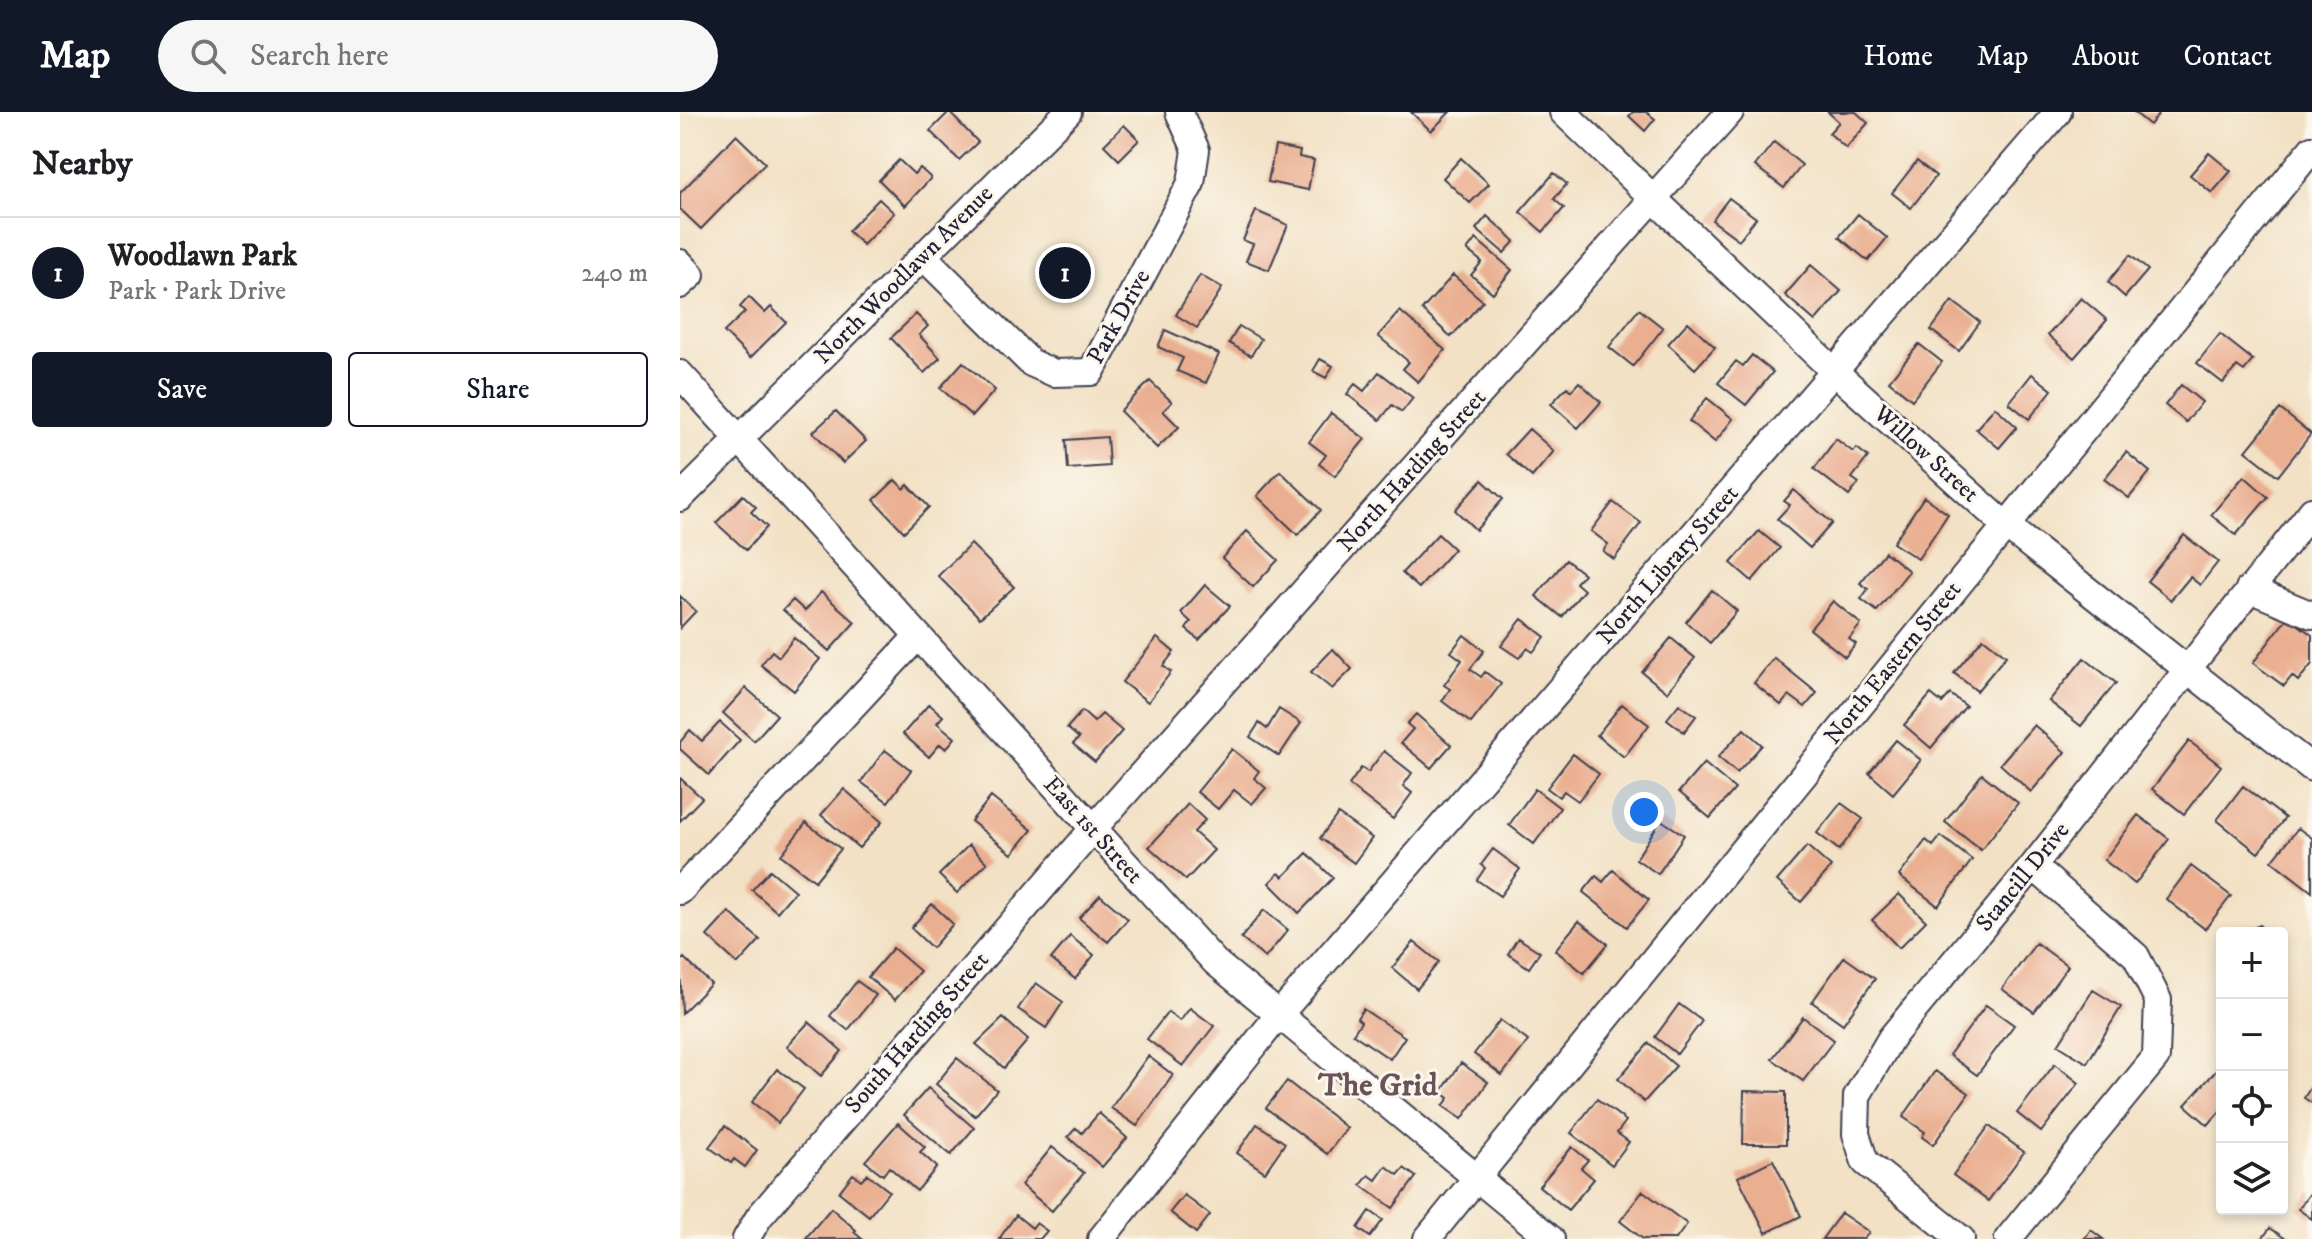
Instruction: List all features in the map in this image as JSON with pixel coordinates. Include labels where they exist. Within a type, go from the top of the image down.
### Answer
[{"type":"street","name":"North Woodlawn Avenue","points":[[680,498],[1068,112]]},
{"type":"street","name":"Park Drive","points":[[923,256],[1031,363],[1054,373],[1091,372],[1191,183],[1196,150],[1179,112]]},
{"type":"street","name":"Willow Street","points":[[1563,112],[1835,372],[2005,525],[2312,768]]},
{"type":"street","name":"North Harding Street","points":[[1093,829],[1730,112]]},
{"type":"street","name":"North Library Street","points":[[1101,1239],[1277,1017],[2058,112]]},
{"type":"street","name":"North Eastern Street","points":[[1427,1239],[2312,149]]},
{"type":"street","points":[[680,263],[691,275],[680,285]]},
{"type":"street","name":"East 1st Street","points":[[680,374],[1215,962],[1277,1017],[1551,1239]]},
{"type":"street","name":"Stancill Drive","points":[[1961,1239],[1865,1162],[1856,1134],[1857,1096],[1891,1038],[2033,866],[2312,511]]},
{"type":"street","points":[[2249,589],[2312,615]]},
{"type":"street","points":[[680,891],[917,637]]},
{"type":"street","name":"South Harding Street","points":[[746,1239],[759,1217],[1093,829]]},
{"type":"street","points":[[2008,1239],[2156,1057],[2158,1000],[2136,956],[2033,866]]},
{"type":"building","points":[[949,112],[978,142],[959,160],[930,131]]},
{"type":"building","points":[[1411,112],[1450,112],[1431,131]]},
{"type":"building","points":[[1633,112],[1646,112],[1655,119],[1645,131],[1629,116]]},
{"type":"building","points":[[1828,112],[1856,112],[1868,123],[1846,148],[1829,133],[1839,122]]},
{"type":"building","points":[[2134,112],[2160,112],[2150,125]]},
{"type":"building","points":[[1124,125],[1139,140],[1119,160],[1104,145]]},
{"type":"building","points":[[736,135],[765,163],[701,229],[680,209],[680,193]]},
{"type":"building","points":[[1774,142],[1802,165],[1784,188],[1755,166]]},
{"type":"building","points":[[1275,146],[1300,151],[1299,157],[1314,160],[1308,190],[1268,182]]},
{"type":"building","points":[[2209,153],[2231,171],[2212,193],[2190,175]]},
{"type":"building","points":[[1461,158],[1489,184],[1470,203],[1443,178]]},
{"type":"building","points":[[899,160],[914,174],[920,168],[931,178],[905,206],[879,180]]},
{"type":"building","points":[[1917,161],[1936,176],[1911,208],[1892,193]]},
{"type":"building","points":[[1554,173],[1567,184],[1554,199],[1564,208],[1543,232],[1520,212]]},
{"type":"building","points":[[1729,198],[1756,218],[1739,240],[1712,220]]},
{"type":"building","points":[[879,199],[894,213],[863,245],[848,231]]},
{"type":"building","points":[[1256,211],[1288,225],[1269,270],[1246,261],[1253,244],[1243,240]]},
{"type":"building","points":[[1858,214],[1887,238],[1868,261],[1839,237]]},
{"type":"building","points":[[1487,216],[1515,241],[1504,253],[1476,229]]},
{"type":"building","points":[[1476,239],[1512,270],[1493,293],[1471,275],[1482,262],[1467,250]]},
{"type":"building","points":[[2130,255],[2148,270],[2125,297],[2108,282]]},
{"type":"building","points":[[1811,265],[1841,291],[1815,321],[1785,295]]},
{"type":"building","points":[[1200,275],[1222,288],[1197,328],[1176,315]]},
{"type":"building","points":[[1453,275],[1483,301],[1451,337],[1422,310]]},
{"type":"building","points":[[749,297],[765,313],[771,307],[786,322],[750,358],[724,332],[745,312],[740,307]]},
{"type":"building","points":[[2081,298],[2107,320],[2074,358],[2048,335]]},
{"type":"building","points":[[1952,301],[1980,322],[1959,351],[1931,330]]},
{"type":"building","points":[[1639,309],[1663,328],[1633,366],[1609,347]]},
{"type":"building","points":[[1400,311],[1445,350],[1418,382],[1403,369],[1409,362],[1378,336]]},
{"type":"building","points":[[916,314],[928,326],[919,335],[940,358],[924,373],[891,338]]},
{"type":"building","points":[[1688,322],[1715,347],[1695,369],[1668,344]]},
{"type":"building","points":[[1239,326],[1261,339],[1251,356],[1229,343]]},
{"type":"building","points":[[1165,330],[1219,354],[1206,383],[1177,371],[1183,358],[1158,347]]},
{"type":"building","points":[[2220,334],[2253,360],[2244,371],[2237,366],[2223,383],[2197,363]]},
{"type":"building","points":[[1919,344],[1942,362],[1912,400],[1889,381]]},
{"type":"building","points":[[1752,355],[1773,372],[1746,405],[1718,383],[1736,361],[1743,366]]},
{"type":"building","points":[[1320,359],[1333,366],[1326,378],[1313,371]]},
{"type":"building","points":[[963,362],[995,390],[972,416],[940,388]]},
{"type":"building","points":[[1379,372],[1413,398],[1402,412],[1392,405],[1380,420],[1347,394],[1355,384],[1364,391]]},
{"type":"building","points":[[2032,374],[2052,390],[2029,419],[2009,403]]},
{"type":"building","points":[[1150,381],[1172,402],[1163,411],[1179,427],[1157,448],[1120,411]]},
{"type":"building","points":[[1579,382],[1601,402],[1578,428],[1551,404],[1567,387],[1571,391]]},
{"type":"building","points":[[2181,385],[2202,402],[2186,422],[2165,405]]},
{"type":"building","points":[[1707,398],[1733,419],[1715,442],[1689,421]]},
{"type":"building","points":[[1995,407],[2017,427],[1999,448],[1976,429]]},
{"type":"building","points":[[2280,409],[2311,434],[2278,476],[2246,451]]},
{"type":"building","points":[[836,411],[866,441],[843,463],[813,432]]},
{"type":"building","points":[[1331,413],[1365,439],[1335,476],[1319,464],[1326,455],[1309,442]]},
{"type":"building","points":[[1529,429],[1554,451],[1532,477],[1506,454]]},
{"type":"building","points":[[1107,437],[1109,466],[1068,469],[1066,440]]},
{"type":"building","points":[[1836,439],[1853,452],[1857,448],[1868,457],[1852,478],[1859,483],[1849,496],[1814,469]]},
{"type":"building","points":[[2126,452],[2150,472],[2129,498],[2104,479]]},
{"type":"building","points":[[1280,471],[1321,510],[1298,535],[1257,496]]},
{"type":"building","points":[[2244,476],[2268,497],[2236,535],[2211,515]]},
{"type":"building","points":[[895,480],[904,489],[908,485],[929,507],[904,532],[874,500]]},
{"type":"building","points":[[1482,480],[1503,499],[1476,530],[1455,510]]},
{"type":"building","points":[[1794,490],[1832,523],[1810,548],[1777,519],[1790,505],[1784,501]]},
{"type":"building","points":[[743,495],[756,507],[751,512],[767,527],[746,550],[716,523]]},
{"type":"building","points":[[1924,497],[1948,514],[1918,559],[1893,543]]},
{"type":"building","points":[[1613,502],[1641,523],[1614,559],[1603,551],[1608,544],[1591,531]]},
{"type":"building","points":[[1247,531],[1278,560],[1253,587],[1222,558]]},
{"type":"building","points":[[1759,531],[1780,548],[1752,581],[1731,563]]},
{"type":"building","points":[[1438,534],[1454,549],[1419,588],[1402,573]]},
{"type":"building","points":[[2184,535],[2218,562],[2200,585],[2190,577],[2171,600],[2147,581]]},
{"type":"building","points":[[971,544],[1014,587],[980,618],[938,576]]},
{"type":"building","points":[[1885,552],[1909,571],[1877,611],[1861,599],[1868,589],[1860,583]]},
{"type":"building","points":[[1566,560],[1584,574],[1576,583],[1584,590],[1562,617],[1536,596]]},
{"type":"building","points":[[1205,585],[1230,606],[1199,640],[1186,629],[1191,622],[1181,613]]},
{"type":"building","points":[[1712,590],[1737,611],[1710,643],[1686,622]]},
{"type":"building","points":[[821,592],[855,622],[829,651],[783,610],[793,600],[805,611]]},
{"type":"building","points":[[680,596],[696,611],[680,628]]},
{"type":"building","points":[[1833,601],[1861,624],[1849,639],[1856,644],[1845,657],[1810,629]]},
{"type":"building","points":[[2288,617],[2312,635],[2312,664],[2298,681],[2292,676],[2284,686],[2253,663]]},
{"type":"building","points":[[1522,619],[1545,637],[1533,652],[1527,648],[1519,658],[1501,646]]},
{"type":"building","points":[[1464,635],[1484,651],[1470,669],[1481,677],[1485,672],[1501,684],[1471,723],[1442,701],[1450,689],[1444,685],[1462,660],[1451,652]]},
{"type":"building","points":[[794,638],[820,659],[794,691],[761,665],[772,651],[779,657]]},
{"type":"building","points":[[1157,638],[1174,652],[1163,666],[1171,672],[1148,702],[1122,682]]},
{"type":"building","points":[[1671,638],[1695,658],[1667,692],[1642,672]]},
{"type":"building","points":[[1983,638],[2006,656],[1977,691],[1954,673]]},
{"type":"building","points":[[1333,649],[1352,669],[1332,689],[1311,672]]},
{"type":"building","points":[[1774,658],[1817,693],[1805,707],[1789,695],[1781,705],[1754,683]]},
{"type":"building","points":[[2084,658],[2116,683],[2081,726],[2049,701]]},
{"type":"building","points":[[746,688],[777,715],[754,741],[723,713]]},
{"type":"building","points":[[1931,694],[1942,703],[1950,694],[1966,706],[1931,748],[1904,725]]},
{"type":"building","points":[[929,704],[943,716],[937,723],[955,738],[946,749],[940,744],[929,757],[903,734]]},
{"type":"building","points":[[1622,704],[1649,725],[1624,757],[1597,735]]},
{"type":"building","points":[[1679,704],[1696,716],[1684,732],[1667,719]]},
{"type":"building","points":[[1279,709],[1301,723],[1279,756],[1250,737],[1259,723],[1267,729]]},
{"type":"building","points":[[1082,711],[1094,722],[1102,714],[1122,731],[1095,762],[1073,744],[1079,738],[1067,728]]},
{"type":"building","points":[[1416,714],[1451,745],[1431,768],[1401,743],[1413,729],[1407,724]]},
{"type":"building","points":[[720,722],[740,740],[709,775],[680,749],[680,742],[690,730],[702,741]]},
{"type":"building","points":[[2034,725],[2065,752],[2031,792],[2000,764]]},
{"type":"building","points":[[1744,729],[1762,745],[1737,773],[1718,757]]},
{"type":"building","points":[[1896,740],[1921,760],[1893,794],[1869,773]]},
{"type":"building","points":[[2189,741],[2221,766],[2184,814],[2152,789]]},
{"type":"building","points":[[1232,749],[1259,771],[1254,778],[1266,788],[1252,804],[1234,790],[1218,809],[1197,792]]},
{"type":"building","points":[[885,750],[911,770],[888,802],[861,782]]},
{"type":"building","points":[[1384,751],[1412,773],[1403,786],[1412,793],[1393,819],[1349,785],[1361,768],[1368,772]]},
{"type":"building","points":[[1573,754],[1599,774],[1578,801],[1564,791],[1559,797],[1547,788]]},
{"type":"building","points":[[1704,763],[1735,789],[1710,818],[1679,792]]},
{"type":"building","points":[[1982,774],[2018,803],[1981,850],[1945,822]]},
{"type":"building","points":[[680,778],[702,798],[680,821]]},
{"type":"building","points":[[2243,786],[2285,818],[2258,853],[2217,820]]},
{"type":"building","points":[[844,789],[882,822],[859,848],[821,815]]},
{"type":"building","points":[[1535,789],[1560,808],[1534,844],[1509,825]]},
{"type":"building","points":[[991,797],[1032,830],[1012,854],[971,821]]},
{"type":"building","points":[[1841,803],[1863,819],[1839,850],[1817,833]]},
{"type":"building","points":[[1188,804],[1205,820],[1194,832],[1214,850],[1186,880],[1149,847]]},
{"type":"building","points":[[1338,814],[1372,838],[1354,863],[1320,838]]},
{"type":"building","points":[[2138,815],[2169,839],[2135,884],[2104,860]]},
{"type":"building","points":[[1661,820],[1684,835],[1658,874],[1636,859]]},
{"type":"building","points":[[806,823],[841,849],[815,881],[781,855]]},
{"type":"building","points":[[2298,828],[2312,838],[2312,892],[2272,861]]},
{"type":"building","points":[[1941,836],[1972,860],[1938,906],[1899,876],[1926,840],[1933,846]]},
{"type":"building","points":[[969,845],[987,863],[957,893],[939,875]]},
{"type":"building","points":[[1807,846],[1831,867],[1801,902],[1777,881]]},
{"type":"building","points":[[1493,849],[1520,869],[1500,896],[1477,880],[1485,868],[1481,865]]},
{"type":"building","points":[[1307,853],[1333,878],[1299,913],[1269,883],[1279,873],[1283,877]]},
{"type":"building","points":[[2191,866],[2231,896],[2205,929],[2166,899]]},
{"type":"building","points":[[770,870],[795,891],[777,912],[752,890]]},
{"type":"building","points":[[1613,870],[1649,900],[1627,927],[1583,892],[1596,876],[1603,882]]},
{"type":"building","points":[[1899,894],[1926,921],[1899,948],[1872,920]]},
{"type":"building","points":[[1100,895],[1128,919],[1108,942],[1079,918]]},
{"type":"building","points":[[932,904],[953,924],[932,948],[911,928]]},
{"type":"building","points":[[1264,910],[1288,930],[1265,958],[1241,938]]},
{"type":"building","points":[[729,912],[760,940],[738,964],[707,936]]},
{"type":"building","points":[[1579,921],[1608,944],[1584,973],[1555,950]]},
{"type":"building","points":[[1070,936],[1094,955],[1075,979],[1051,959]]},
{"type":"building","points":[[1518,938],[1540,952],[1529,968],[1508,954]]},
{"type":"building","points":[[1414,942],[1439,962],[1417,989],[1392,968]]},
{"type":"building","points":[[2036,943],[2068,966],[2034,1012],[2002,989]]},
{"type":"building","points":[[893,948],[920,971],[895,1000],[868,977]]},
{"type":"building","points":[[1844,957],[1875,979],[1843,1024],[1812,1002]]},
{"type":"building","points":[[684,958],[711,984],[682,1013],[680,962]]},
{"type":"building","points":[[857,981],[876,995],[848,1030],[830,1016]]},
{"type":"building","points":[[1036,983],[1063,1002],[1046,1028],[1018,1009]]},
{"type":"building","points":[[2093,990],[2121,1007],[2087,1063],[2058,1045]]},
{"type":"building","points":[[1679,1004],[1702,1021],[1677,1054],[1655,1037]]},
{"type":"building","points":[[1986,1005],[2014,1025],[1977,1075],[1949,1055]]},
{"type":"building","points":[[1190,1008],[1214,1026],[1183,1066],[1147,1039],[1168,1012],[1180,1021]]},
{"type":"building","points":[[1363,1009],[1405,1037],[1390,1059],[1353,1034],[1361,1022],[1357,1018]]},
{"type":"building","points":[[1803,1017],[1834,1040],[1803,1081],[1772,1059]]},
{"type":"building","points":[[1003,1018],[1028,1040],[1004,1068],[976,1044]]},
{"type":"building","points":[[1500,1020],[1528,1041],[1502,1075],[1474,1054]]},
{"type":"building","points":[[809,1022],[842,1051],[821,1076],[787,1046]]},
{"type":"building","points":[[1649,1043],[1676,1066],[1644,1102],[1618,1079]]},
{"type":"building","points":[[1148,1056],[1173,1075],[1137,1126],[1111,1108]]},
{"type":"building","points":[[957,1058],[997,1090],[975,1116],[936,1084]]},
{"type":"building","points":[[1461,1063],[1488,1082],[1462,1119],[1443,1106],[1449,1098],[1441,1092]]},
{"type":"building","points":[[2055,1064],[2079,1083],[2041,1132],[2017,1113]]},
{"type":"building","points":[[777,1069],[804,1089],[778,1123],[752,1102]]},
{"type":"building","points":[[1935,1071],[1969,1093],[1933,1145],[1922,1137],[1925,1132],[1903,1117]]},
{"type":"building","points":[[2216,1071],[2216,1116],[2208,1125],[2185,1105]]},
{"type":"building","points":[[1287,1081],[1347,1128],[1327,1154],[1266,1108]]},
{"type":"building","points":[[2312,1085],[2312,1103],[2304,1098]]},
{"type":"building","points":[[928,1088],[974,1128],[951,1155],[904,1115]]},
{"type":"building","points":[[1744,1091],[1786,1092],[1786,1144],[1743,1144]]},
{"type":"building","points":[[1597,1099],[1626,1121],[1617,1133],[1629,1142],[1612,1165],[1571,1133]]},
{"type":"building","points":[[1099,1113],[1127,1138],[1102,1167],[1068,1137],[1076,1128],[1082,1133]]},
{"type":"building","points":[[898,1123],[925,1147],[920,1152],[937,1167],[917,1191],[889,1167],[883,1175],[865,1161]]},
{"type":"building","points":[[1257,1124],[1285,1143],[1265,1172],[1237,1153]]},
{"type":"building","points":[[725,1126],[757,1150],[745,1167],[734,1159],[731,1163],[709,1147]]},
{"type":"building","points":[[1989,1126],[2024,1152],[1988,1201],[1953,1175]]},
{"type":"building","points":[[1052,1147],[1084,1173],[1052,1211],[1021,1185]]},
{"type":"building","points":[[1572,1147],[1588,1160],[1581,1168],[1594,1179],[1568,1210],[1539,1186]]},
{"type":"building","points":[[1773,1160],[1801,1216],[1766,1233],[1738,1177]]},
{"type":"building","points":[[1386,1166],[1398,1175],[1404,1168],[1416,1177],[1393,1208],[1361,1185],[1369,1175],[1376,1180]]},
{"type":"building","points":[[853,1174],[861,1180],[867,1174],[889,1191],[869,1216],[839,1192]]},
{"type":"building","points":[[1643,1191],[1687,1224],[1676,1239],[1643,1239],[1620,1221]]},
{"type":"building","points":[[2312,1191],[2312,1219],[2298,1209]]},
{"type":"building","points":[[1184,1195],[1210,1215],[1196,1233],[1170,1212]]},
{"type":"building","points":[[831,1208],[856,1230],[854,1232],[862,1239],[805,1239]]},
{"type":"building","points":[[1370,1211],[1383,1220],[1370,1237],[1358,1228]]},
{"type":"building","points":[[1841,1213],[1869,1232],[1864,1239],[1822,1239]]},
{"type":"building","points":[[1016,1215],[1032,1228],[1036,1223],[1047,1231],[1040,1239],[999,1239]]},
{"type":"building","points":[[2270,1228],[2286,1239],[2262,1239]]},
{"type":"building","points":[[2091,1230],[2103,1239],[2084,1239]]},
{"type":"place","name":"Woodlawn Park","points":[[1065,273]]},
{"type":"district","name":"The Grid","points":[[1378,1086]]}]
